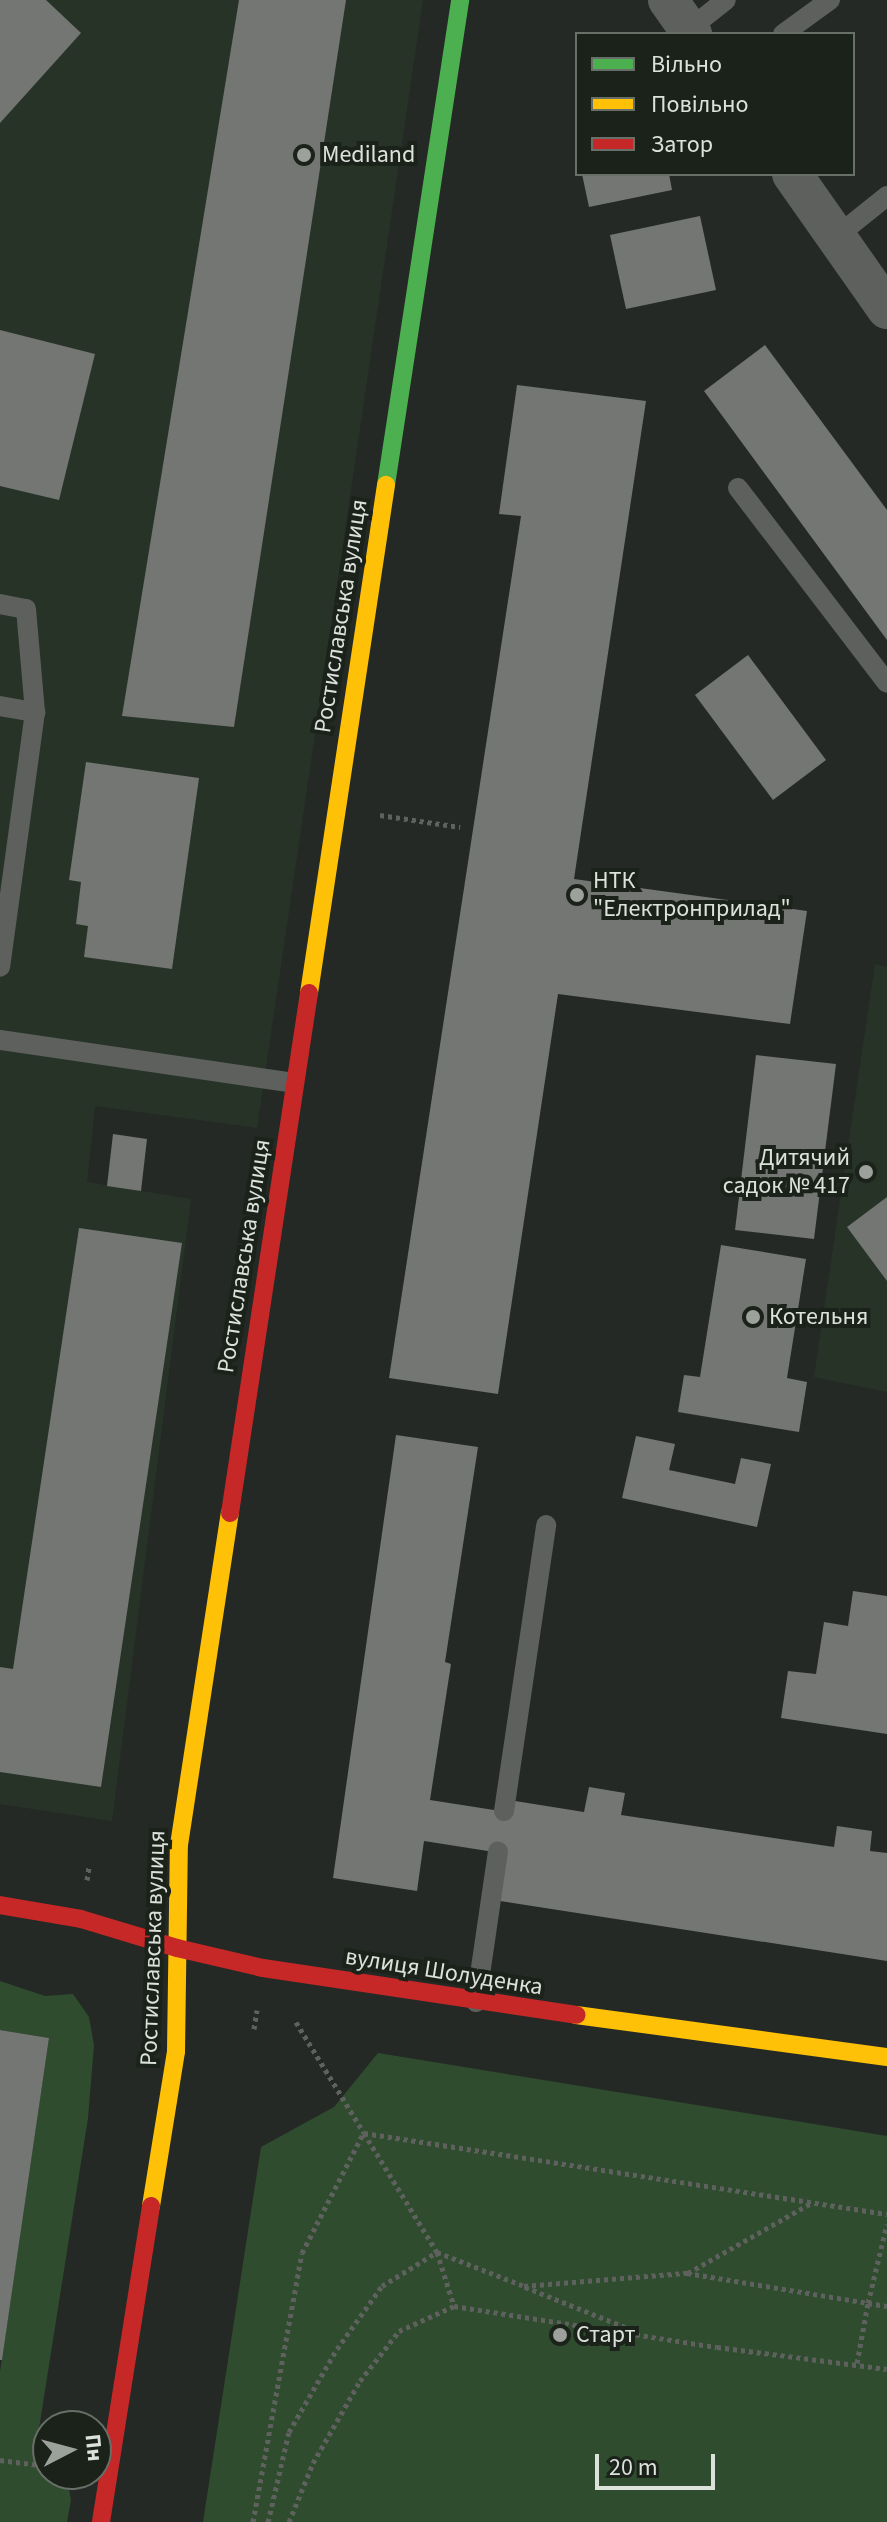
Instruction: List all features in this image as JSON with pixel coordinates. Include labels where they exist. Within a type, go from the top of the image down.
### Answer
[{"type":"street","name":"Ростиславська вулиця","points":[[101,2522],[176,2051],[179,1845],[460,0]]},
{"type":"street","points":[[793,176],[887,309]]},
{"type":"street","name":"вулиця Шолуденка","points":[[0,1905],[81,1919],[177,1948],[263,1968],[476,2002],[887,2057]]},
{"type":"lane","points":[[683,21],[726,0]]},
{"type":"lane","points":[[786,32],[830,0]]},
{"type":"lane","points":[[837,236],[887,196]]},
{"type":"lane","points":[[738,488],[887,683]]},
{"type":"lane","points":[[0,604],[26,609],[35,712],[0,967]]},
{"type":"lane","points":[[0,706],[35,712]]},
{"type":"lane","points":[[0,1040],[294,1083]]},
{"type":"lane","points":[[504,1811],[546,1525]]},
{"type":"lane","points":[[476,2002],[498,1852]]},
{"type":"path","points":[[380,815],[460,827]]},
{"type":"path","points":[[296,2022],[437,2252],[454,2306]]},
{"type":"path","points":[[364,2133],[887,2214]]},
{"type":"path","points":[[253,2522],[302,2253],[364,2133]]},
{"type":"path","points":[[687,2273],[813,2202]]},
{"type":"path","points":[[857,2363],[887,2224]]},
{"type":"path","points":[[437,2252],[643,2335]]},
{"type":"path","points":[[268,2522],[289,2432],[337,2349],[382,2286],[437,2252]]},
{"type":"path","points":[[524,2286],[687,2273],[887,2306]]},
{"type":"path","points":[[289,2522],[313,2463],[360,2381],[399,2331],[454,2306],[717,2347],[887,2369]]},
{"type":"path","points":[[0,2460],[32,2464]]},
{"type":"shaded area","points":[[0,0],[423,0],[257,1128],[95,1106],[87,1182],[191,1199],[112,1821],[0,1804]]},
{"type":"shaded area","name":"Дитячий садок № 417","points":[[875,964],[887,967],[887,1392],[814,1377]]},
{"type":"green space","points":[[0,1981],[45,1996],[73,1994],[89,2017],[94,2045],[88,2118],[42,2410],[32,2410],[32,2490],[69,2490],[71,2500],[67,2522],[0,2522],[0,2372],[49,2038],[0,2030]]},
{"type":"green space","name":"Старт","points":[[378,2053],[887,2136],[887,2522],[203,2522],[261,2147],[334,2107]]},
{"type":"building","points":[[0,0],[46,0],[81,33],[0,123]]},
{"type":"building","points":[[239,0],[346,0],[234,727],[122,716]]},
{"type":"building","points":[[582,176],[669,176],[672,190],[589,207]]},
{"type":"building","points":[[700,216],[716,290],[626,309],[610,235]]},
{"type":"building","points":[[0,330],[95,354],[59,500],[0,486]]},
{"type":"building","points":[[765,345],[887,510],[887,640],[704,391]]},
{"type":"building","name":"НТК \"Електронприлад\"","points":[[517,385],[646,401],[574,879],[807,911],[790,1024],[558,994],[498,1394],[389,1378],[521,516],[499,514]]},
{"type":"building","points":[[748,655],[826,760],[773,800],[695,695]]},
{"type":"building","points":[[86,762],[199,778],[172,969],[84,957],[88,926],[76,924],[81,882],[69,880]]},
{"type":"building","points":[[756,1055],[836,1064],[814,1239],[735,1230]]},
{"type":"building","points":[[113,1134],[147,1139],[141,1191],[107,1186]]},
{"type":"building","points":[[887,1197],[887,1281],[847,1227]]},
{"type":"building","points":[[79,1228],[182,1243],[101,1787],[0,1772],[0,1667],[13,1669]]},
{"type":"building","name":"Котельня","points":[[721,1245],[806,1259],[787,1378],[807,1382],[799,1432],[678,1412],[684,1375],[700,1377]]},
{"type":"building","points":[[396,1435],[478,1447],[445,1662],[451,1664],[430,1800],[513,1813],[515,1801],[584,1812],[589,1787],[625,1793],[621,1815],[834,1847],[837,1826],[872,1831],[870,1851],[887,1853],[887,1961],[500,1901],[507,1854],[424,1841],[417,1891],[333,1878]]},
{"type":"building","points":[[636,1436],[675,1444],[669,1470],[735,1484],[741,1458],[771,1464],[757,1527],[622,1498]]},
{"type":"building","points":[[853,1591],[887,1596],[887,1734],[781,1718],[788,1671],[816,1674],[824,1622],[848,1626]]},
{"type":"building","points":[[0,2030],[49,2038],[2,2360],[0,2360]]},
{"type":"traffic: fast","points":[[386,485],[460,0]]},
{"type":"traffic: slow","points":[[309,993],[386,485]]},
{"type":"traffic: slow","points":[[151,2206],[176,2051],[179,1845],[230,1513]]},
{"type":"traffic: slow","points":[[576,2015],[887,2057]]},
{"type":"traffic: jam","points":[[230,1513],[309,993]]},
{"type":"traffic: jam","points":[[0,1905],[81,1919],[177,1948],[263,1968],[576,2015]]},
{"type":"traffic: jam","points":[[101,2522],[151,2206]]},
{"type":"place","name":"Mediland","points":[[304,155]]},
{"type":"place","name":"НТК \"Електронприлад\"","points":[[577,895]]},
{"type":"place","name":"Дитячий садок № 417","points":[[866,1172]]},
{"type":"place","name":"Котельня","points":[[753,1317]]},
{"type":"place","name":"Старт","points":[[560,2335]]}]
